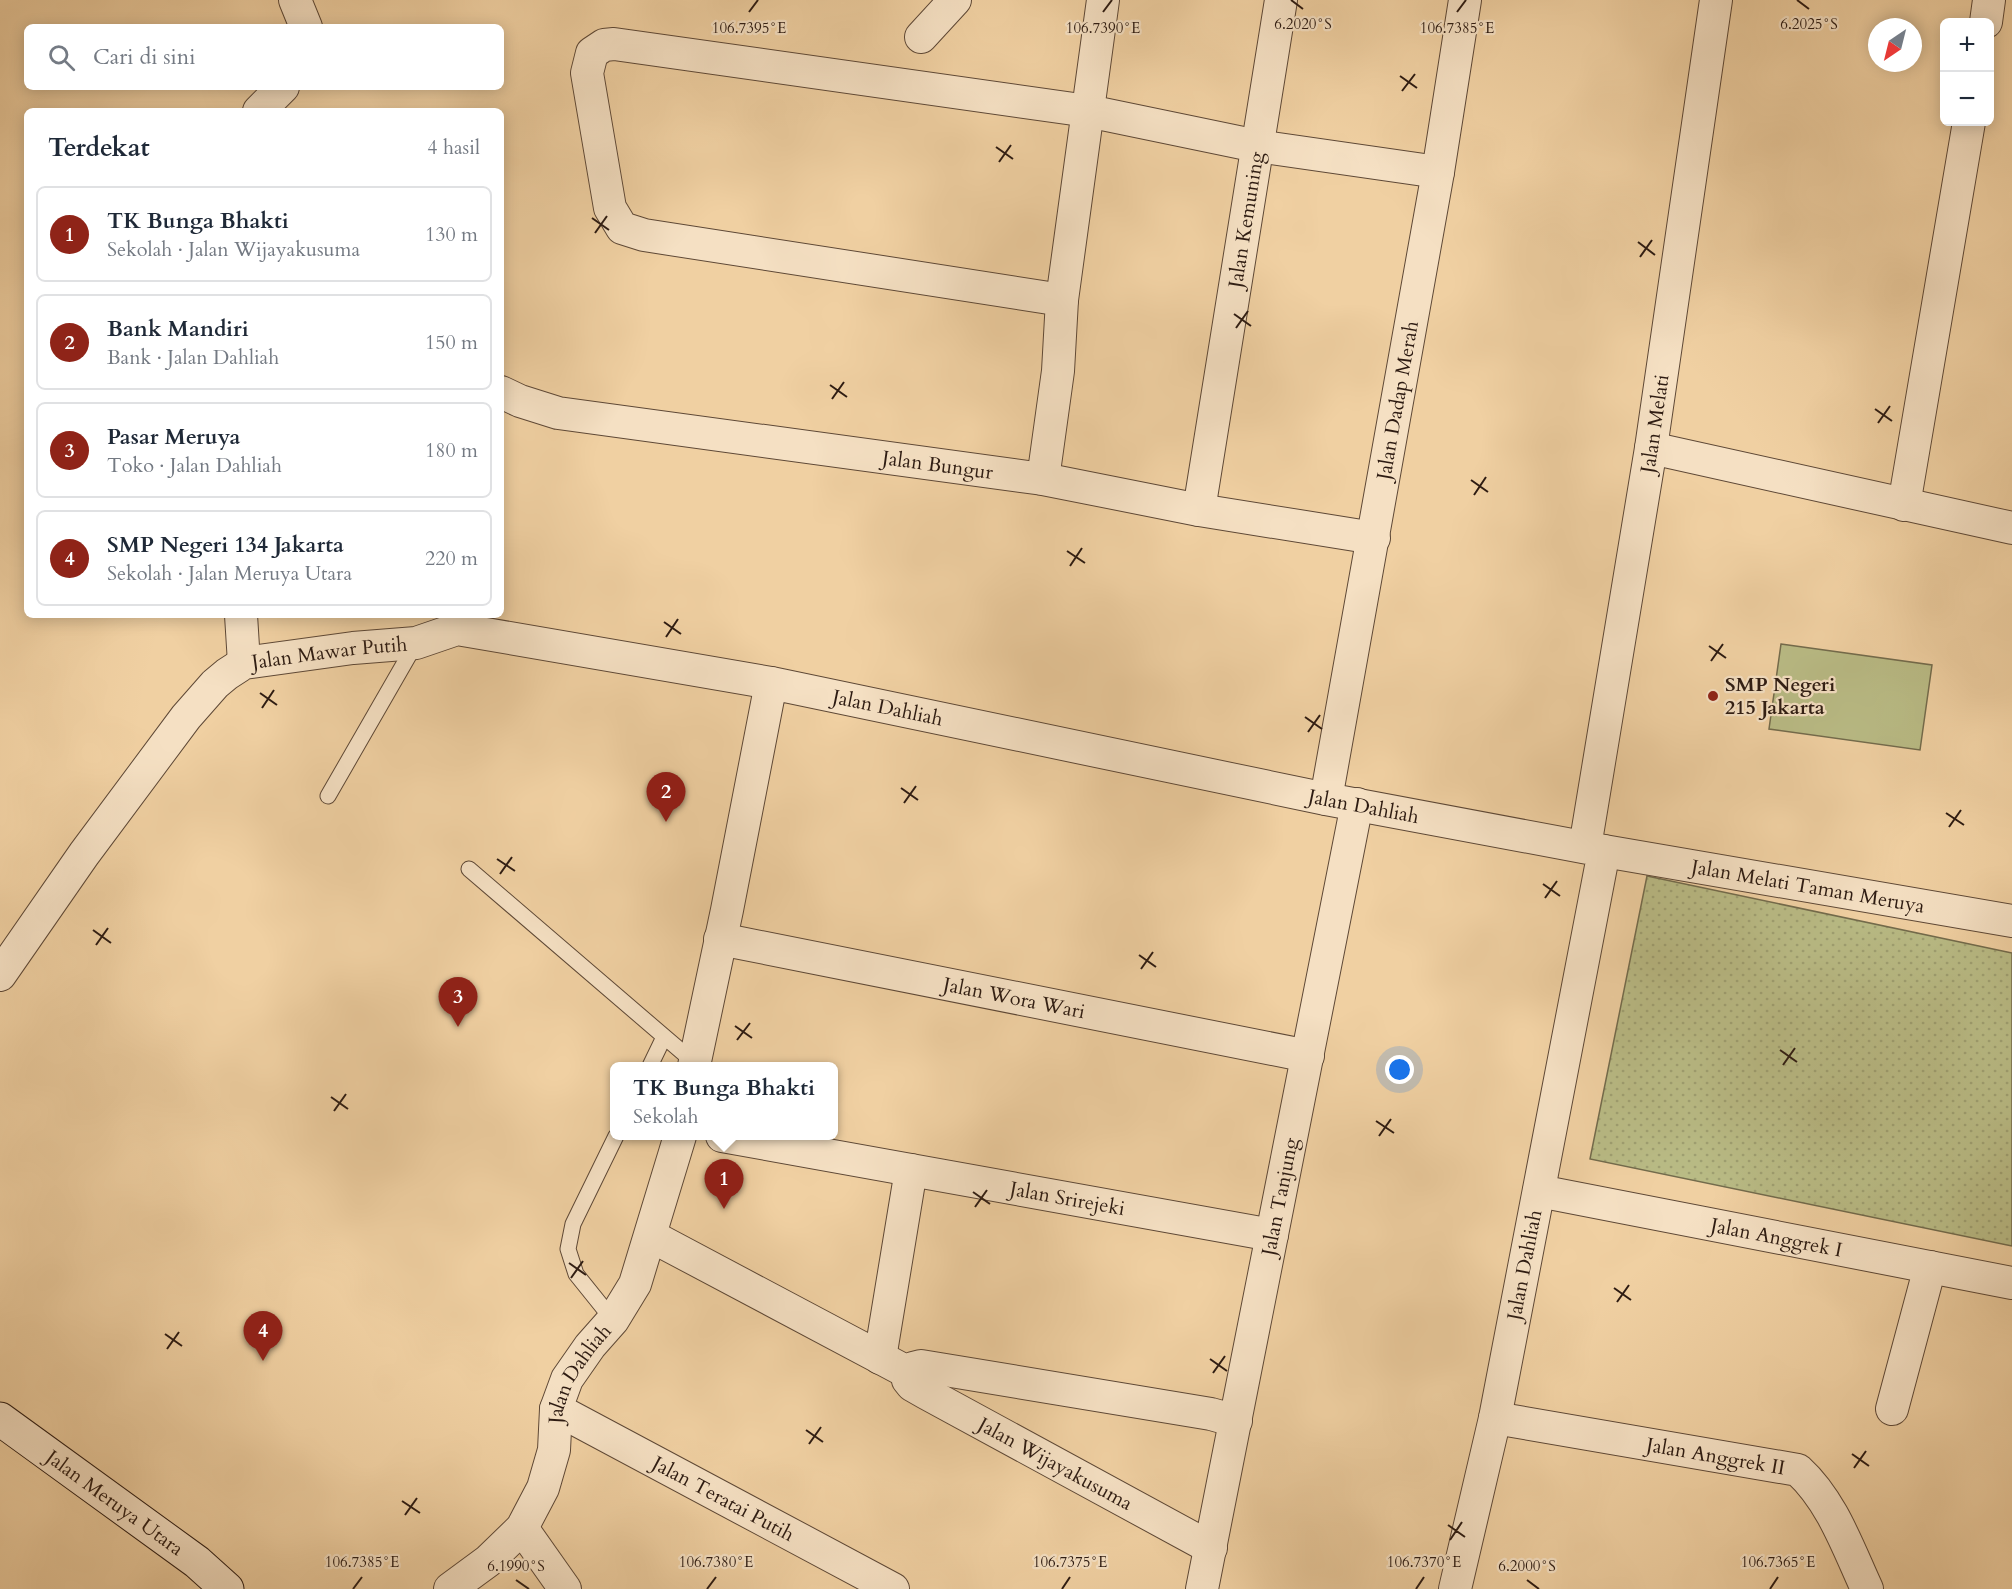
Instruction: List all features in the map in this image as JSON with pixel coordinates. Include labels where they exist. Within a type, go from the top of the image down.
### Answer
[{"type":"main road","name":"Jalan Meruya Utara","points":[[0,1419],[197,1562],[227,1589]]},
{"type":"street","points":[[295,0],[305,24]]},
{"type":"street","points":[[921,37],[955,0]]},
{"type":"street","points":[[1043,479],[1058,371],[1062,300],[1103,0]]},
{"type":"street","name":"Jalan Kemuning","points":[[1199,510],[1281,0]]},
{"type":"street","name":"Jalan Dadap Merah","points":[[1326,799],[1438,172],[1465,0]]},
{"type":"street","name":"Jalan Melati","points":[[1594,849],[1716,0]]},
{"type":"street","points":[[1987,18],[1989,0]]},
{"type":"street","points":[[1062,300],[644,235],[622,228],[610,208],[587,73],[592,53],[604,45],[614,44],[1088,111],[1257,146],[1438,172]]},
{"type":"street","points":[[262,108],[280,90]]},
{"type":"street","points":[[1904,505],[1968,126]]},
{"type":"street","name":"Jalan Bungur","points":[[504,393],[558,413],[1043,479],[1199,510],[1374,538]]},
{"type":"street","points":[[1651,448],[2012,528]]},
{"type":"street","points":[[241,618],[244,663]]},
{"type":"street","name":"Jalan Mawar Putih","points":[[0,975],[84,854],[186,717],[215,684],[244,663],[353,648],[416,643],[446,622],[771,683]]},
{"type":"street","points":[[695,1062],[728,910],[771,683]]},
{"type":"street","name":"Jalan Dahliah","points":[[771,683],[1326,799],[1594,849],[1539,1191],[1495,1418],[1455,1589]]},
{"type":"street","name":"Jalan Tanjung","points":[[1202,1589],[1357,804]]},
{"type":"street","name":"Jalan Melati Taman Meruya","points":[[1594,849],[2012,921]]},
{"type":"street","name":"Jalan Wora Wari","points":[[720,939],[1308,1056]]},
{"type":"street","name":"Jalan Dahliah","points":[[450,1589],[489,1561],[522,1528],[543,1488],[554,1450],[556,1409],[567,1378],[590,1346],[613,1320],[635,1284],[679,1140]]},
{"type":"street","name":"Jalan Srirejeki","points":[[744,1140],[1272,1235]]},
{"type":"street","points":[[880,1358],[911,1170]]},
{"type":"street","name":"Jalan Anggrek I","points":[[1539,1191],[2012,1283]]},
{"type":"street","name":"Jalan Wijayakusuma","points":[[651,1236],[909,1373],[908,1380],[912,1385],[1211,1548]]},
{"type":"street","points":[[1892,1408],[1930,1267]]},
{"type":"street","points":[[909,1373],[913,1368],[921,1366],[1211,1414],[1236,1421]]},
{"type":"street","name":"Jalan Teratai Putih","points":[[556,1409],[893,1589]]},
{"type":"street","name":"Jalan Anggrek II","points":[[1495,1418],[1798,1470],[1825,1500],[1867,1589]]},
{"type":"street","points":[[522,1528],[565,1589]]},
{"type":"lane","points":[[328,796],[416,643]]},
{"type":"lane","points":[[469,869],[691,1062]]},
{"type":"lane","points":[[652,1062],[664,1037]]},
{"type":"lane","points":[[613,1320],[576,1274],[568,1249],[573,1224],[614,1140]]},
{"type":"green space","points":[[1781,644],[1932,665],[1920,750],[1769,729]]},
{"type":"green space","points":[[1647,876],[2012,953],[2012,1246],[1590,1159]]},
{"type":"place","name":"SMP Negeri 215 Jakarta","points":[[1713,696]]},
{"type":"place","name":"Bank Mandiri","points":[[666,822]]},
{"type":"place","name":"Pasar Meruya","points":[[458,1027]]},
{"type":"place","name":"TK Bunga Bhakti","points":[[724,1209]]},
{"type":"place","name":"SMP Negeri 134 Jakarta","points":[[263,1361]]}]
